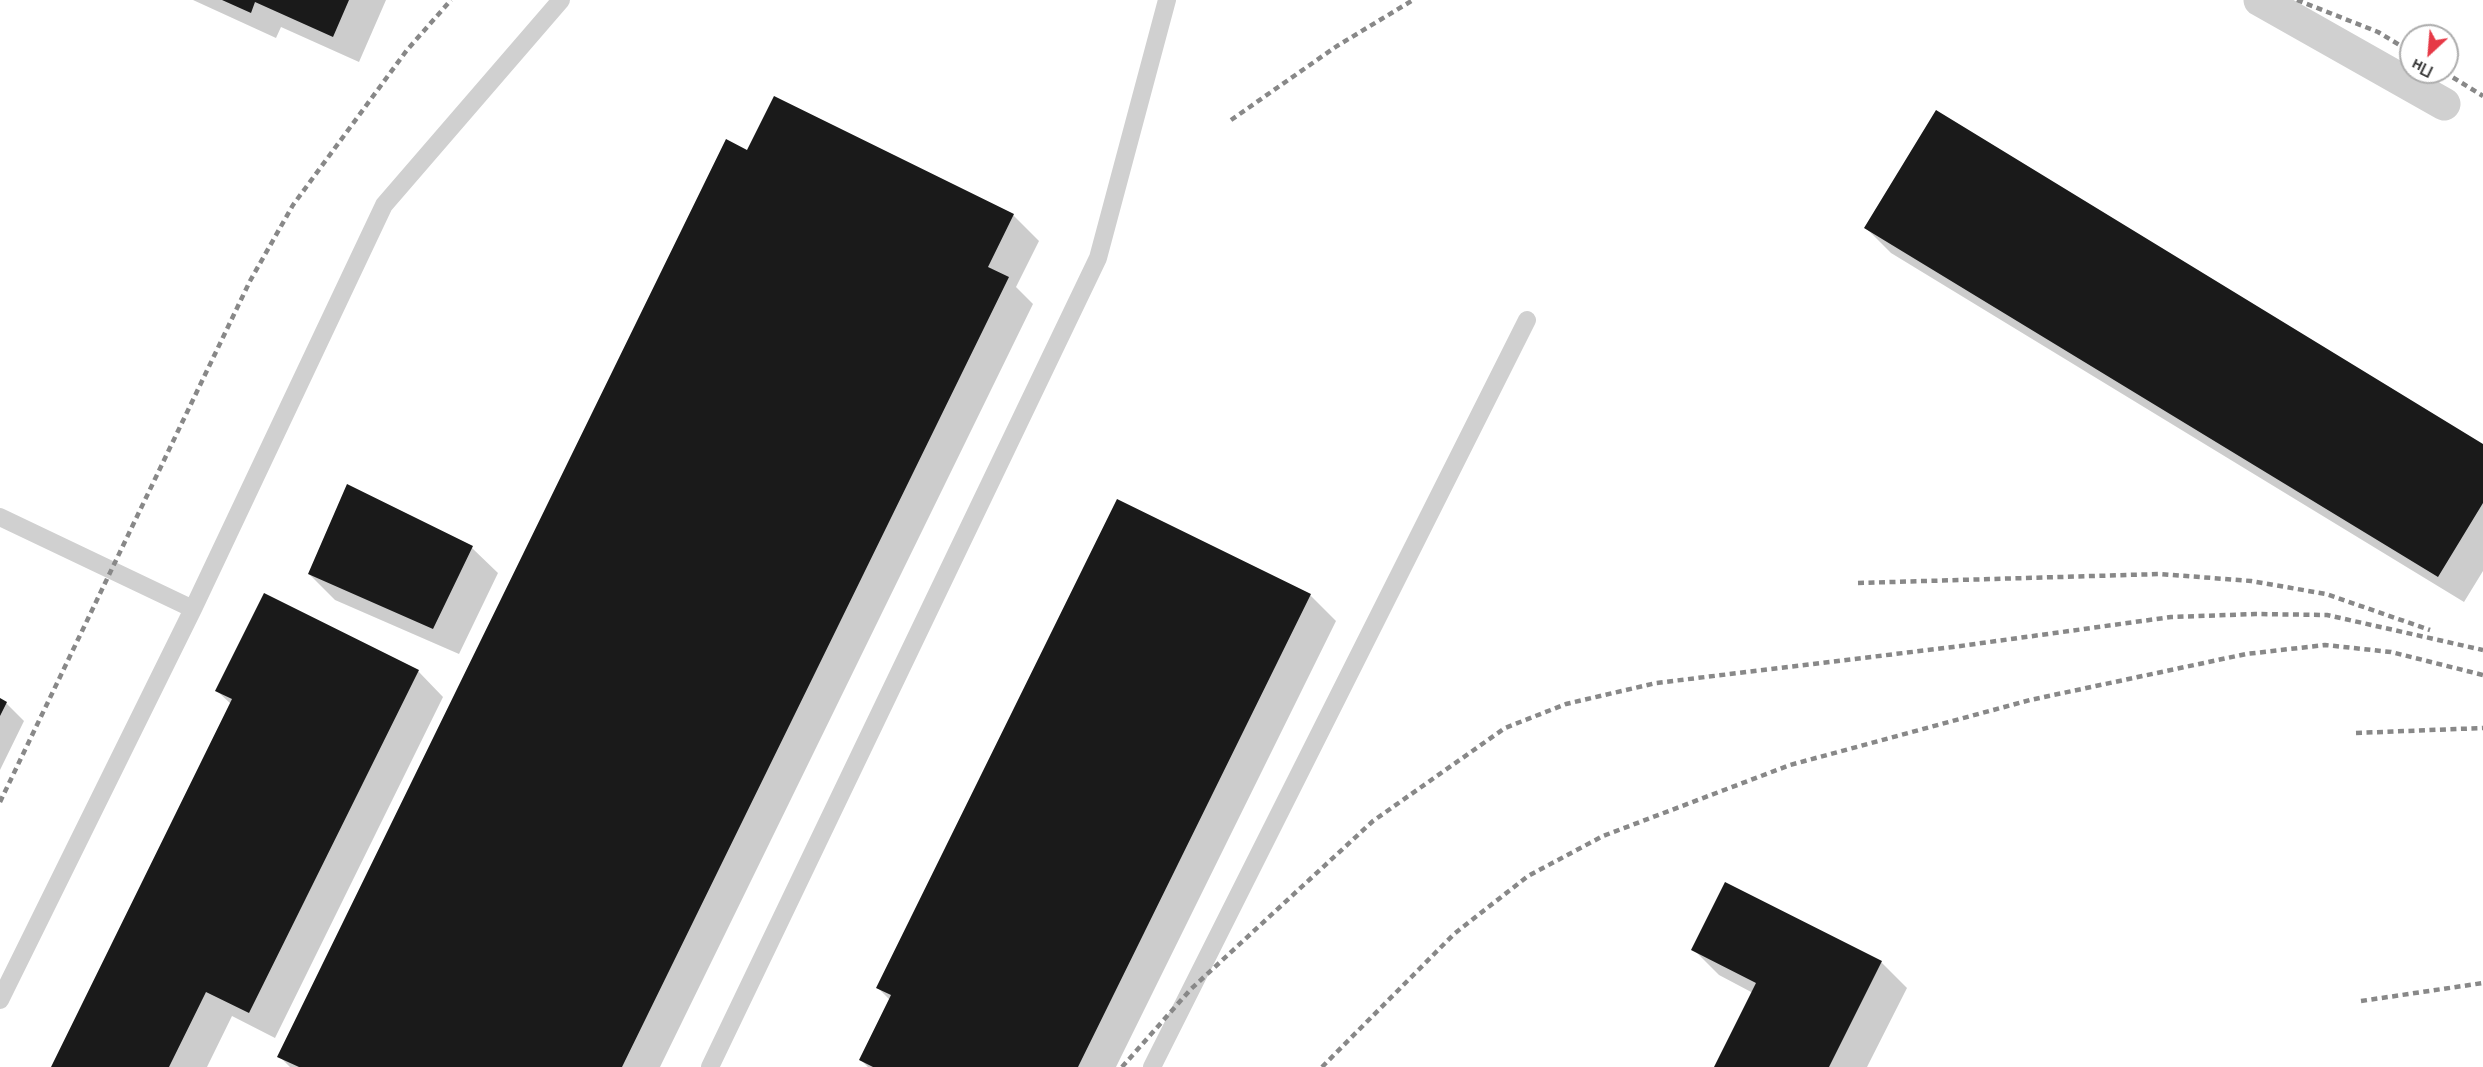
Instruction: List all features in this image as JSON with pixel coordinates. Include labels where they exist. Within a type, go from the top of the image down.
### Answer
[{"type":"street","points":[[2260,0],[2444,105]]},
{"type":"lane","points":[[0,1000],[193,609],[384,205],[561,0]]},
{"type":"lane","points":[[710,1067],[1098,258],[1167,0]]},
{"type":"lane","points":[[1152,1067],[1527,320]]},
{"type":"lane","points":[[0,518],[193,609]]},
{"type":"building","points":[[222,0],[349,0],[333,37],[255,2],[251,13]]},
{"type":"building","points":[[774,96],[1014,214],[988,267],[1009,277],[622,1067],[299,1067],[277,1057],[726,139],[747,150]]},
{"type":"building","points":[[1936,110],[2483,444],[2483,503],[2438,577],[1864,228]]},
{"type":"building","points":[[347,484],[473,546],[433,629],[308,574]]},
{"type":"building","points":[[1117,499],[1311,594],[1078,1067],[873,1067],[859,1060],[891,995],[876,988]]},
{"type":"building","points":[[264,593],[419,670],[249,1013],[206,992],[169,1067],[51,1067],[232,699],[215,691]]},
{"type":"building","points":[[0,698],[7,702],[0,716]]},
{"type":"building","points":[[1725,882],[1882,961],[1829,1067],[1714,1067],[1756,983],[1691,950]]},
{"type":"railway","points":[[0,802],[250,281],[293,205],[407,50],[451,0]]},
{"type":"railway","points":[[1231,120],[1337,46],[1413,0]]},
{"type":"railway","points":[[2297,0],[2378,32],[2399,45]]},
{"type":"railway","points":[[2459,81],[2483,96]]},
{"type":"railway","points":[[1858,583],[2160,574],[2251,581],[2326,594],[2430,630]]},
{"type":"railway","points":[[1122,1067],[1191,989],[1373,821],[1505,728],[1566,704],[1656,683],[1953,647],[2171,617],[2255,614],[2327,615],[2483,650]]},
{"type":"railway","points":[[1322,1067],[1454,934],[1528,876],[1603,836],[1790,765],[2030,700],[2246,654],[2325,645],[2391,652],[2483,675]]},
{"type":"railway","points":[[2356,733],[2483,728]]},
{"type":"railway","points":[[2361,1001],[2483,983]]}]
